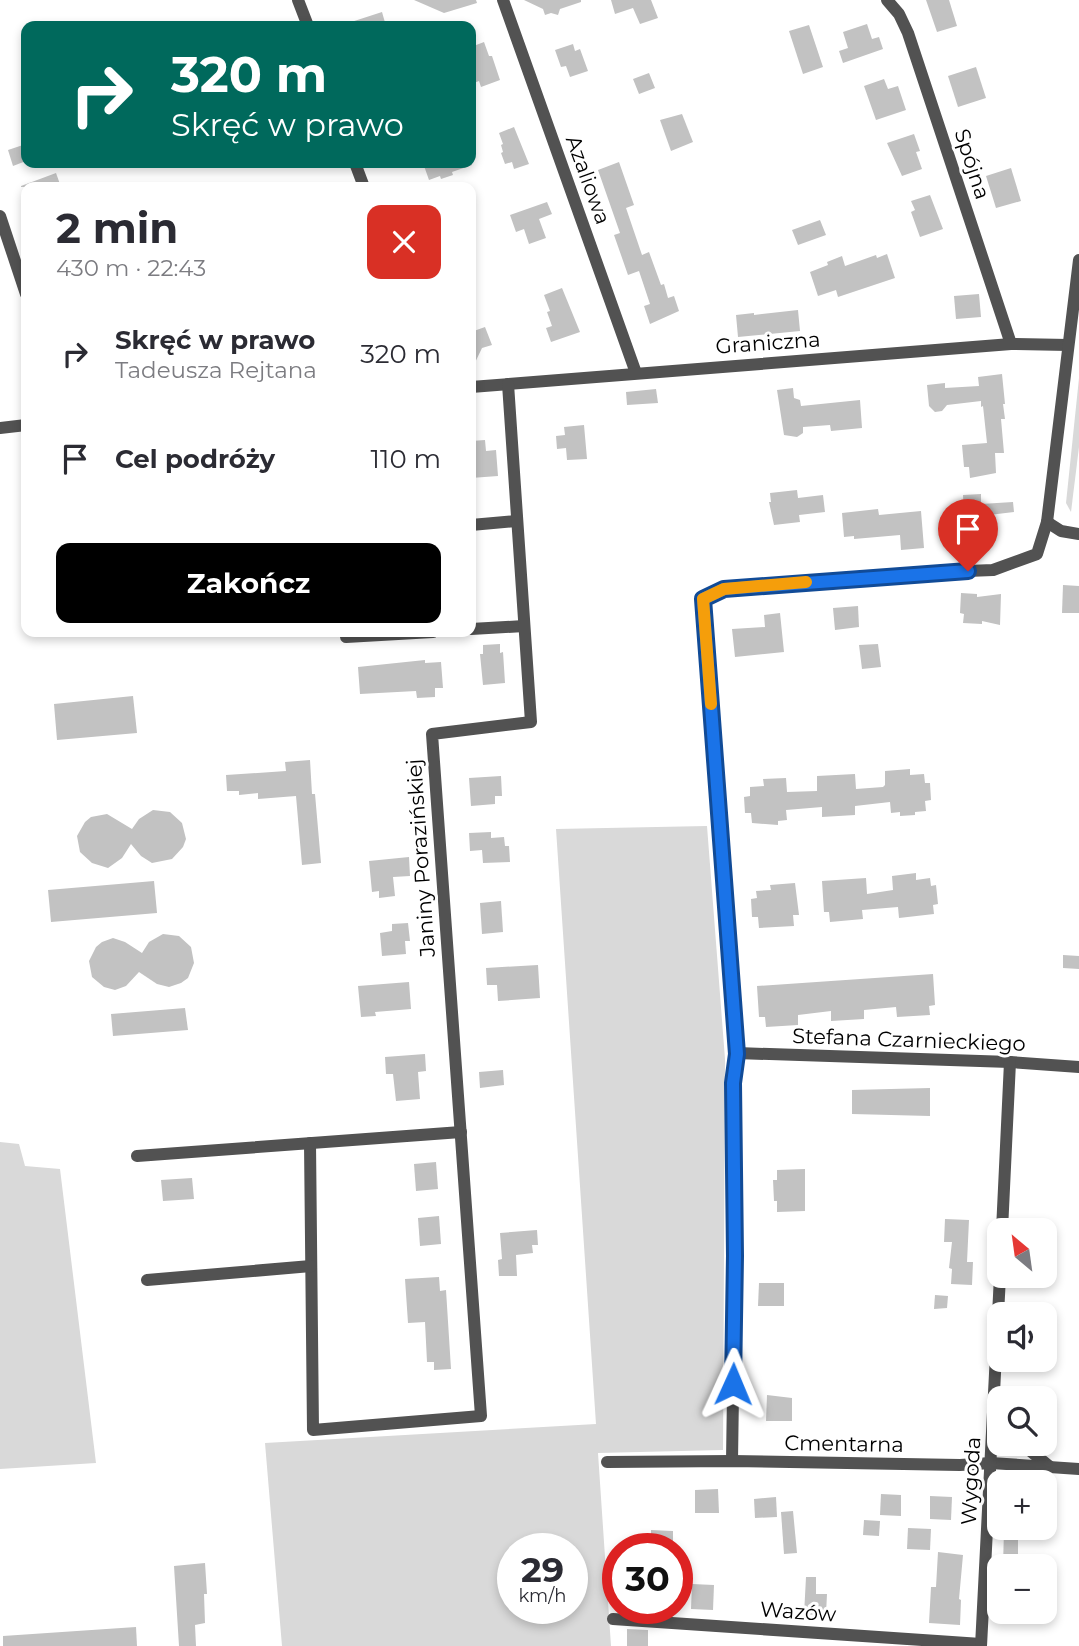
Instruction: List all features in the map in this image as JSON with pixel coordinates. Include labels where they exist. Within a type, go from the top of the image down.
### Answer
[{"type":"street","points":[[298,0],[305,21]]},
{"type":"street","name":"Azaliowa","points":[[503,0],[636,373]]},
{"type":"street","name":"Spójna","points":[[887,0],[899,14],[908,33],[1011,344]]},
{"type":"street","points":[[0,216],[21,279]]},
{"type":"street","points":[[732,1461],[735,1256],[733,1083],[737,1054],[703,599],[724,589],[993,570],[1037,554],[1047,522],[1068,345],[1076,310],[1079,260]]},
{"type":"street","name":"Graniczna","points":[[476,387],[1011,344],[1068,345]]},
{"type":"street","name":"Janiny Porazińskiej","points":[[312,1266],[313,1430],[481,1416],[432,734],[531,722],[508,384]]},
{"type":"street","points":[[0,428],[21,426]]},
{"type":"street","points":[[476,525],[516,521]]},
{"type":"street","points":[[1047,522],[1061,531],[1079,534]]},
{"type":"street","points":[[476,629],[524,626]]},
{"type":"street","name":"Stefana Czarnieckiego","points":[[737,1054],[1010,1062],[1079,1067]]},
{"type":"street","points":[[1003,1218],[1010,1062]]},
{"type":"street","points":[[137,1156],[461,1132]]},
{"type":"street","points":[[147,1280],[312,1266],[310,1143]]},
{"type":"street","name":"Wygoda","points":[[997,1386],[1000,1288]]},
{"type":"street","name":"Wygoda","points":[[981,1645],[992,1456]]},
{"type":"street","points":[[1037,1456],[1051,1467]]},
{"type":"street","name":"Cmentarna","points":[[607,1462],[991,1463],[1079,1469]]},
{"type":"street","name":"Wazów","points":[[684,1624],[981,1645]]},
{"type":"shaded area","points":[[1079,378],[1079,447],[1071,512],[1066,503]]},
{"type":"shaded area","points":[[707,826],[725,1059],[723,1450],[598,1453],[603,1533],[602,1624],[610,1624],[611,1646],[282,1646],[265,1443],[596,1424],[556,829]]},
{"type":"shaded area","points":[[0,1142],[19,1144],[25,1166],[60,1169],[96,1463],[0,1469]]},
{"type":"building","points":[[414,0],[476,0],[477,3],[444,13]]},
{"type":"building","points":[[524,0],[581,2],[560,9],[558,15],[545,15],[543,9]]},
{"type":"building","points":[[611,0],[651,0],[658,18],[640,24],[633,8],[615,14]]},
{"type":"building","points":[[926,0],[949,0],[957,26],[937,32]]},
{"type":"building","points":[[382,12],[385,21],[354,21]]},
{"type":"building","points":[[867,24],[872,39],[879,37],[883,49],[843,63],[839,51],[848,48],[843,32]]},
{"type":"building","points":[[809,25],[823,67],[803,74],[789,31]]},
{"type":"building","points":[[484,42],[500,80],[481,87],[479,81],[476,82],[476,45]]},
{"type":"building","points":[[573,44],[575,51],[580,49],[588,71],[570,77],[566,66],[561,67],[555,50]]},
{"type":"building","points":[[976,67],[986,98],[958,107],[948,76]]},
{"type":"building","points":[[649,73],[655,88],[639,94],[633,79]]},
{"type":"building","points":[[884,79],[888,89],[898,86],[906,110],[876,120],[864,86]]},
{"type":"building","points":[[682,114],[693,142],[671,151],[660,120]]},
{"type":"building","points":[[514,127],[529,164],[514,169],[512,162],[505,164],[499,133]]},
{"type":"building","points":[[914,134],[922,169],[902,176],[887,143]]},
{"type":"building","points":[[21,146],[21,163],[13,166],[8,150]]},
{"type":"building","points":[[619,162],[634,205],[626,208],[642,255],[649,252],[661,285],[664,284],[668,298],[674,296],[679,311],[650,324],[644,306],[650,304],[639,271],[628,275],[614,235],[620,233],[598,170]]},
{"type":"building","points":[[425,168],[463,168],[452,172],[453,175],[429,180]]},
{"type":"building","points":[[1011,168],[1021,201],[996,208],[986,176]]},
{"type":"building","points":[[56,173],[59,182],[32,182]]},
{"type":"building","points":[[930,195],[943,229],[920,237],[911,212],[915,210],[911,201]]},
{"type":"building","points":[[547,202],[552,214],[539,219],[546,238],[529,244],[524,229],[516,232],[510,215]]},
{"type":"building","points":[[820,220],[826,235],[798,245],[792,230]]},
{"type":"building","points":[[887,254],[895,278],[838,297],[836,290],[818,296],[810,272],[842,256],[845,266]]},
{"type":"building","points":[[562,288],[580,332],[551,342],[546,328],[552,326],[547,312],[550,311],[544,295]]},
{"type":"building","points":[[979,294],[981,317],[956,319],[954,296]]},
{"type":"building","points":[[798,310],[800,331],[738,337],[736,315]]},
{"type":"building","points":[[485,327],[492,345],[482,348],[476,361],[476,330]]},
{"type":"building","points":[[1002,374],[1005,404],[1005,419],[1001,419],[1004,453],[995,453],[996,473],[970,478],[969,467],[964,467],[962,445],[987,443],[981,401],[947,405],[942,411],[935,412],[929,406],[927,385],[945,383],[945,388],[979,386],[978,377]]},
{"type":"building","points":[[793,388],[794,398],[800,400],[801,406],[860,400],[862,428],[831,431],[830,425],[803,427],[803,433],[797,437],[784,435],[777,390]]},
{"type":"building","points":[[656,389],[658,403],[627,405],[626,392]]},
{"type":"building","points":[[584,425],[587,459],[567,460],[566,448],[557,449],[556,436],[565,435],[564,427]]},
{"type":"building","points":[[485,440],[486,451],[496,450],[498,476],[476,478],[476,441]]},
{"type":"building","points":[[797,490],[798,498],[823,495],[825,512],[799,515],[800,522],[774,525],[769,502],[770,493]]},
{"type":"building","points":[[981,494],[981,504],[1013,502],[1014,512],[989,515],[989,528],[962,530],[957,527],[957,519],[964,514],[963,495]]},
{"type":"building","points":[[878,509],[879,515],[921,511],[924,548],[901,550],[900,535],[854,539],[854,536],[844,537],[842,513]]},
{"type":"building","points":[[1063,585],[1079,586],[1079,613],[1062,613]]},
{"type":"building","points":[[961,593],[977,594],[977,597],[1001,594],[1000,625],[982,621],[982,624],[963,623],[964,614],[960,613]]},
{"type":"building","points":[[858,606],[859,627],[835,630],[833,608]]},
{"type":"building","points":[[780,613],[784,652],[735,657],[732,629],[765,627],[764,615]]},
{"type":"building","points":[[500,644],[505,683],[483,685],[480,654],[483,654],[483,645]]},
{"type":"building","points":[[878,644],[881,667],[862,669],[859,645]]},
{"type":"building","points":[[425,660],[425,663],[441,662],[443,688],[435,688],[435,697],[417,698],[416,691],[360,694],[358,667]]},
{"type":"building","points":[[133,696],[137,733],[57,740],[54,704]]},
{"type":"building","points":[[310,760],[321,863],[302,865],[296,796],[258,799],[258,793],[239,795],[239,791],[227,791],[226,775],[286,771],[285,762]]},
{"type":"building","points":[[910,769],[910,775],[924,774],[925,783],[930,783],[931,800],[925,801],[926,811],[915,812],[915,815],[900,816],[900,812],[891,813],[890,802],[855,806],[855,815],[822,817],[822,807],[786,810],[787,820],[778,821],[778,825],[752,823],[751,813],[745,813],[744,797],[750,796],[750,787],[764,786],[763,779],[786,778],[787,792],[817,791],[817,776],[855,774],[856,789],[883,787],[885,771]]},
{"type":"building","points":[[501,776],[502,796],[495,796],[495,804],[471,806],[469,778]]},
{"type":"building","points":[[153,810],[170,812],[182,823],[186,839],[183,847],[172,859],[152,863],[141,856],[131,844],[122,858],[108,868],[92,863],[80,852],[77,836],[91,817],[107,814],[132,829],[139,819]]},
{"type":"building","points":[[491,832],[491,838],[504,837],[505,846],[509,846],[510,862],[483,863],[482,850],[470,851],[469,833]]},
{"type":"building","points":[[409,857],[410,876],[393,877],[395,896],[379,898],[379,891],[372,892],[369,861]]},
{"type":"building","points":[[916,873],[916,880],[930,878],[931,886],[936,885],[938,904],[933,905],[934,914],[899,918],[898,907],[862,910],[863,919],[830,922],[829,912],[824,912],[822,881],[866,878],[867,894],[893,890],[892,876]]},
{"type":"building","points":[[154,881],[157,913],[51,922],[48,890]]},
{"type":"building","points":[[795,883],[799,915],[793,915],[794,926],[759,928],[758,917],[752,917],[751,899],[757,898],[756,891],[771,890],[770,885]]},
{"type":"building","points":[[501,901],[503,932],[482,934],[480,903]]},
{"type":"building","points":[[408,923],[410,941],[405,941],[406,954],[382,956],[380,933],[392,931],[392,924]]},
{"type":"building","points":[[163,934],[179,936],[191,947],[194,963],[188,978],[181,983],[169,987],[157,984],[139,972],[126,986],[115,990],[104,987],[92,977],[89,961],[96,947],[102,942],[113,938],[142,953],[149,942]]},
{"type":"building","points":[[1063,955],[1079,956],[1079,969],[1063,968]]},
{"type":"building","points":[[538,965],[540,998],[498,1001],[497,985],[487,985],[486,968]]},
{"type":"building","points":[[933,974],[935,1005],[929,1006],[930,1015],[897,1017],[896,1007],[864,1010],[864,1019],[831,1021],[831,1011],[798,1015],[798,1025],[766,1027],[765,1017],[759,1017],[757,986]]},
{"type":"building","points":[[409,982],[411,1009],[375,1012],[376,1016],[361,1017],[358,986]]},
{"type":"building","points":[[185,1008],[188,1030],[113,1036],[111,1014]]},
{"type":"building","points":[[425,1054],[426,1071],[418,1072],[420,1099],[396,1101],[393,1074],[386,1074],[385,1057]]},
{"type":"building","points":[[503,1070],[504,1085],[480,1088],[479,1072]]},
{"type":"building","points":[[930,1088],[930,1116],[852,1114],[852,1090]]},
{"type":"building","points":[[436,1162],[438,1189],[416,1191],[414,1164]]},
{"type":"building","points":[[805,1169],[805,1211],[777,1212],[773,1180],[777,1180],[777,1170]]},
{"type":"building","points":[[192,1178],[194,1199],[163,1201],[161,1180]]},
{"type":"building","points":[[439,1216],[441,1244],[420,1246],[418,1218]]},
{"type":"building","points":[[945,1219],[969,1220],[967,1262],[973,1262],[972,1285],[951,1284],[952,1269],[949,1268],[952,1242],[944,1242]]},
{"type":"building","points":[[537,1230],[538,1245],[532,1245],[533,1253],[516,1255],[517,1276],[499,1276],[498,1260],[502,1259],[500,1233]]},
{"type":"building","points":[[439,1277],[440,1291],[446,1290],[451,1369],[434,1370],[434,1362],[427,1362],[425,1322],[408,1323],[405,1279]]},
{"type":"building","points":[[759,1283],[784,1283],[784,1306],[758,1306]]},
{"type":"building","points":[[935,1295],[948,1296],[947,1308],[934,1309]]},
{"type":"building","points":[[767,1395],[792,1398],[792,1421],[766,1421]]},
{"type":"building","points":[[718,1489],[719,1513],[695,1513],[695,1490]]},
{"type":"building","points":[[881,1494],[901,1495],[901,1516],[880,1515]]},
{"type":"building","points":[[930,1496],[952,1497],[951,1520],[930,1519]]},
{"type":"building","points":[[776,1497],[777,1517],[755,1518],[754,1499]]},
{"type":"building","points":[[793,1511],[797,1553],[784,1554],[781,1512]]},
{"type":"building","points":[[864,1520],[880,1521],[879,1536],[863,1535]]},
{"type":"building","points":[[908,1528],[931,1529],[930,1550],[907,1549]]},
{"type":"building","points":[[651,1530],[673,1531],[673,1533],[651,1533]]},
{"type":"building","points":[[1004,1540],[1018,1540],[1018,1554],[1003,1554]]},
{"type":"building","points":[[938,1552],[963,1555],[959,1599],[960,1625],[929,1623],[931,1587],[936,1587]]},
{"type":"building","points":[[205,1563],[205,1623],[195,1625],[196,1646],[179,1646],[174,1566]]},
{"type":"building","points":[[806,1577],[816,1577],[816,1594],[827,1594],[826,1614],[804,1615]]},
{"type":"building","points":[[693,1584],[714,1585],[713,1610],[693,1609]]},
{"type":"building","points":[[136,1627],[137,1646],[3,1646],[3,1636]]},
{"type":"building","points":[[627,1629],[648,1630],[648,1646],[627,1646]]},
{"type":"slow traffic","points":[[711,704],[703,599],[724,589],[806,582]]},
{"type":"route","points":[[733,1384],[733,1083],[737,1054],[703,599],[724,589],[968,571]]}]
